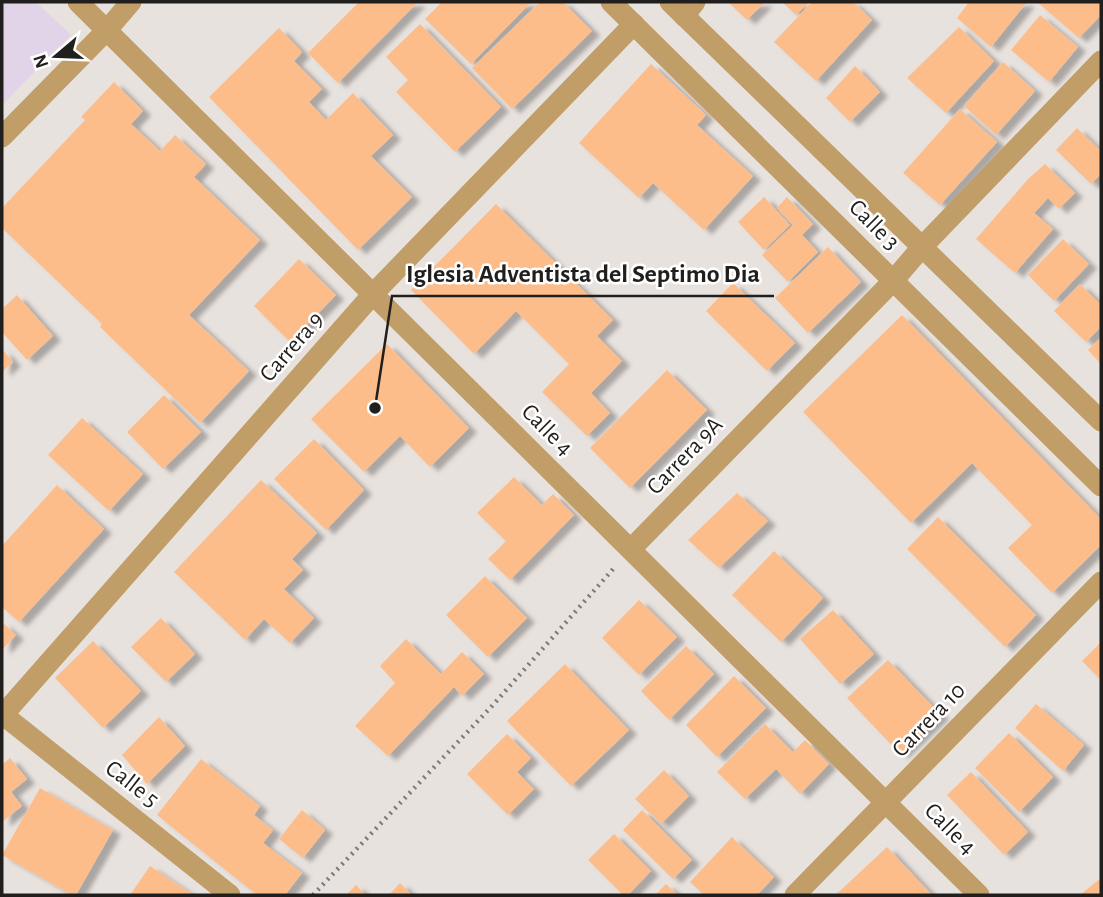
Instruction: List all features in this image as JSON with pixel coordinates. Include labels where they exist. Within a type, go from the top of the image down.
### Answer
[{"type":"street","name":"Calle 4","points":[[78,2],[979,895]]},
{"type":"street","points":[[2,137],[131,2]]},
{"type":"street","name":"Calle 3","points":[[611,2],[1101,486]]},
{"type":"street","name":"Calle 3","points":[[683,6],[922,247],[1101,421]]},
{"type":"street","name":"Carrera 9","points":[[2,715],[373,294],[634,24]]},
{"type":"street","name":"Carrera 9A","points":[[631,550],[893,281],[922,247],[1101,61]]},
{"type":"street","name":"Carrera 10","points":[[795,895],[1101,582]]},
{"type":"street","name":"Calle 5","points":[[2,715],[230,895]]},
{"type":"path","points":[[313,895],[493,705],[631,550]]},
{"type":"shaded area","points":[[2,2],[36,2],[71,35],[2,105]]},
{"type":"building","points":[[359,2],[418,2],[338,83],[308,53]]},
{"type":"building","points":[[442,2],[531,2],[471,64],[425,19]]},
{"type":"building","points":[[540,2],[563,2],[592,31],[512,109],[472,68]]},
{"type":"building","points":[[728,2],[765,2],[747,20]]},
{"type":"building","points":[[782,2],[809,2],[796,15]]},
{"type":"building","points":[[812,2],[853,2],[872,20],[816,81],[774,42]]},
{"type":"building","points":[[969,2],[1027,2],[991,47],[957,18]]},
{"type":"building","points":[[1037,2],[1101,2],[1101,15],[1079,38]]},
{"type":"building","points":[[1040,15],[1078,47],[1049,82],[1011,50]]},
{"type":"building","points":[[420,24],[501,107],[455,152],[396,92],[408,80],[386,57]]},
{"type":"building","points":[[959,27],[994,61],[946,113],[907,78]]},
{"type":"building","points":[[279,28],[302,52],[294,61],[322,89],[309,102],[326,120],[353,93],[393,135],[371,156],[412,197],[358,250],[209,97]]},
{"type":"building","points":[[1003,62],[1035,91],[996,135],[964,106]]},
{"type":"building","points":[[651,64],[706,115],[697,125],[753,176],[704,230],[653,183],[639,198],[579,143]]},
{"type":"building","points":[[855,66],[880,92],[850,122],[826,98]]},
{"type":"building","points":[[114,82],[143,111],[131,124],[160,151],[175,135],[206,164],[194,177],[260,240],[189,315],[249,371],[200,423],[2,228],[2,208],[85,120],[81,117]]},
{"type":"building","points":[[960,109],[997,142],[940,205],[903,173]]},
{"type":"building","points":[[1077,128],[1101,151],[1101,174],[1091,184],[1056,150]]},
{"type":"building","points":[[1045,164],[1075,193],[1059,209],[1048,198],[1034,213],[1053,229],[1015,273],[976,239],[1029,178]]},
{"type":"building","points":[[764,197],[790,225],[764,250],[738,222]]},
{"type":"building","points":[[787,197],[813,224],[802,235],[818,252],[788,282],[762,255],[793,225],[777,208]]},
{"type":"building","points":[[496,204],[613,320],[597,336],[622,361],[591,393],[610,413],[587,436],[542,392],[569,364],[516,311],[474,354],[411,290]]},
{"type":"building","points":[[1063,239],[1089,264],[1054,301],[1028,275]]},
{"type":"building","points":[[828,247],[861,282],[808,333],[775,298]]},
{"type":"building","points":[[299,259],[336,295],[290,342],[254,306]]},
{"type":"building","points":[[733,283],[795,343],[767,371],[706,311]]},
{"type":"building","points":[[1080,284],[1101,305],[1101,327],[1086,342],[1054,311]]},
{"type":"building","points":[[17,295],[53,336],[27,360],[2,332],[2,309]]},
{"type":"building","points":[[902,315],[1101,519],[1101,545],[1052,593],[1008,548],[1032,525],[972,463],[911,523],[803,412]]},
{"type":"building","points":[[1101,338],[1101,364],[1088,350]]},
{"type":"building","points":[[387,344],[469,428],[430,467],[400,436],[364,472],[311,419]]},
{"type":"building","points":[[2,349],[13,362],[2,372]]},
{"type":"building","points":[[667,370],[707,410],[630,488],[590,448]]},
{"type":"building","points":[[164,395],[201,432],[163,469],[127,432]]},
{"type":"building","points":[[82,418],[143,474],[109,511],[48,455]]},
{"type":"building","points":[[314,439],[364,490],[326,530],[274,479]]},
{"type":"building","points":[[514,477],[542,505],[553,494],[574,515],[510,580],[488,559],[506,541],[477,513]]},
{"type":"building","points":[[261,480],[317,533],[292,559],[303,570],[284,589],[314,618],[290,643],[264,619],[245,640],[174,572]]},
{"type":"building","points":[[57,485],[104,529],[19,622],[2,607],[2,546]]},
{"type":"building","points":[[737,493],[768,521],[719,568],[688,540]]},
{"type":"building","points":[[938,517],[1036,615],[1005,647],[907,549]]},
{"type":"building","points":[[774,551],[823,598],[781,642],[732,595]]},
{"type":"building","points":[[485,576],[527,618],[488,657],[446,615]]},
{"type":"building","points":[[639,600],[677,637],[639,675],[602,638]]},
{"type":"building","points":[[833,610],[874,654],[840,684],[800,639]]},
{"type":"building","points":[[161,618],[195,654],[166,682],[131,647]]},
{"type":"building","points":[[2,622],[16,635],[2,650]]},
{"type":"building","points":[[406,639],[441,674],[462,652],[484,674],[462,696],[454,687],[388,756],[355,726],[395,683],[380,666]]},
{"type":"building","points":[[93,641],[141,691],[103,728],[55,678]]},
{"type":"building","points":[[1101,642],[1101,680],[1082,661]]},
{"type":"building","points":[[686,646],[714,674],[669,720],[641,691]]},
{"type":"building","points":[[888,660],[941,715],[900,754],[847,698]]},
{"type":"building","points":[[565,664],[629,730],[571,786],[507,721]]},
{"type":"building","points":[[734,676],[766,708],[717,757],[686,725]]},
{"type":"building","points":[[1036,704],[1084,745],[1063,771],[1015,728]]},
{"type":"building","points":[[159,717],[185,746],[147,784],[122,755]]},
{"type":"building","points":[[765,724],[793,752],[805,740],[829,764],[800,794],[776,769],[745,799],[717,772]]},
{"type":"building","points":[[1009,733],[1053,777],[1019,812],[975,768]]},
{"type":"building","points":[[507,734],[531,758],[517,772],[534,789],[508,815],[467,774]]},
{"type":"building","points":[[10,758],[27,779],[11,792],[22,806],[2,822],[2,765]]},
{"type":"building","points":[[201,759],[260,806],[254,815],[273,830],[263,843],[302,873],[285,895],[257,895],[157,815]]},
{"type":"building","points":[[664,770],[689,796],[661,824],[635,799]]},
{"type":"building","points":[[971,772],[1028,832],[1004,855],[947,795]]},
{"type":"building","points":[[40,788],[113,830],[76,895],[2,855]]},
{"type":"building","points":[[302,810],[325,830],[303,858],[279,839]]},
{"type":"building","points":[[642,810],[692,860],[673,879],[623,830]]},
{"type":"building","points":[[614,834],[651,871],[628,895],[623,895],[588,860]]},
{"type":"building","points":[[732,837],[774,877],[757,895],[704,895],[690,882]]},
{"type":"building","points":[[887,847],[932,895],[835,895],[843,888]]},
{"type":"building","points":[[150,866],[193,895],[130,895]]},
{"type":"building","points":[[1101,878],[1101,895],[1080,895]]},
{"type":"building","points":[[400,883],[412,895],[389,895]]},
{"type":"building","points":[[666,884],[678,895],[655,895]]},
{"type":"building","points":[[356,885],[365,895],[346,895]]},
{"type":"place","name":"Iglesia Adventista del Septimo Dia","points":[[375,408]]}]
